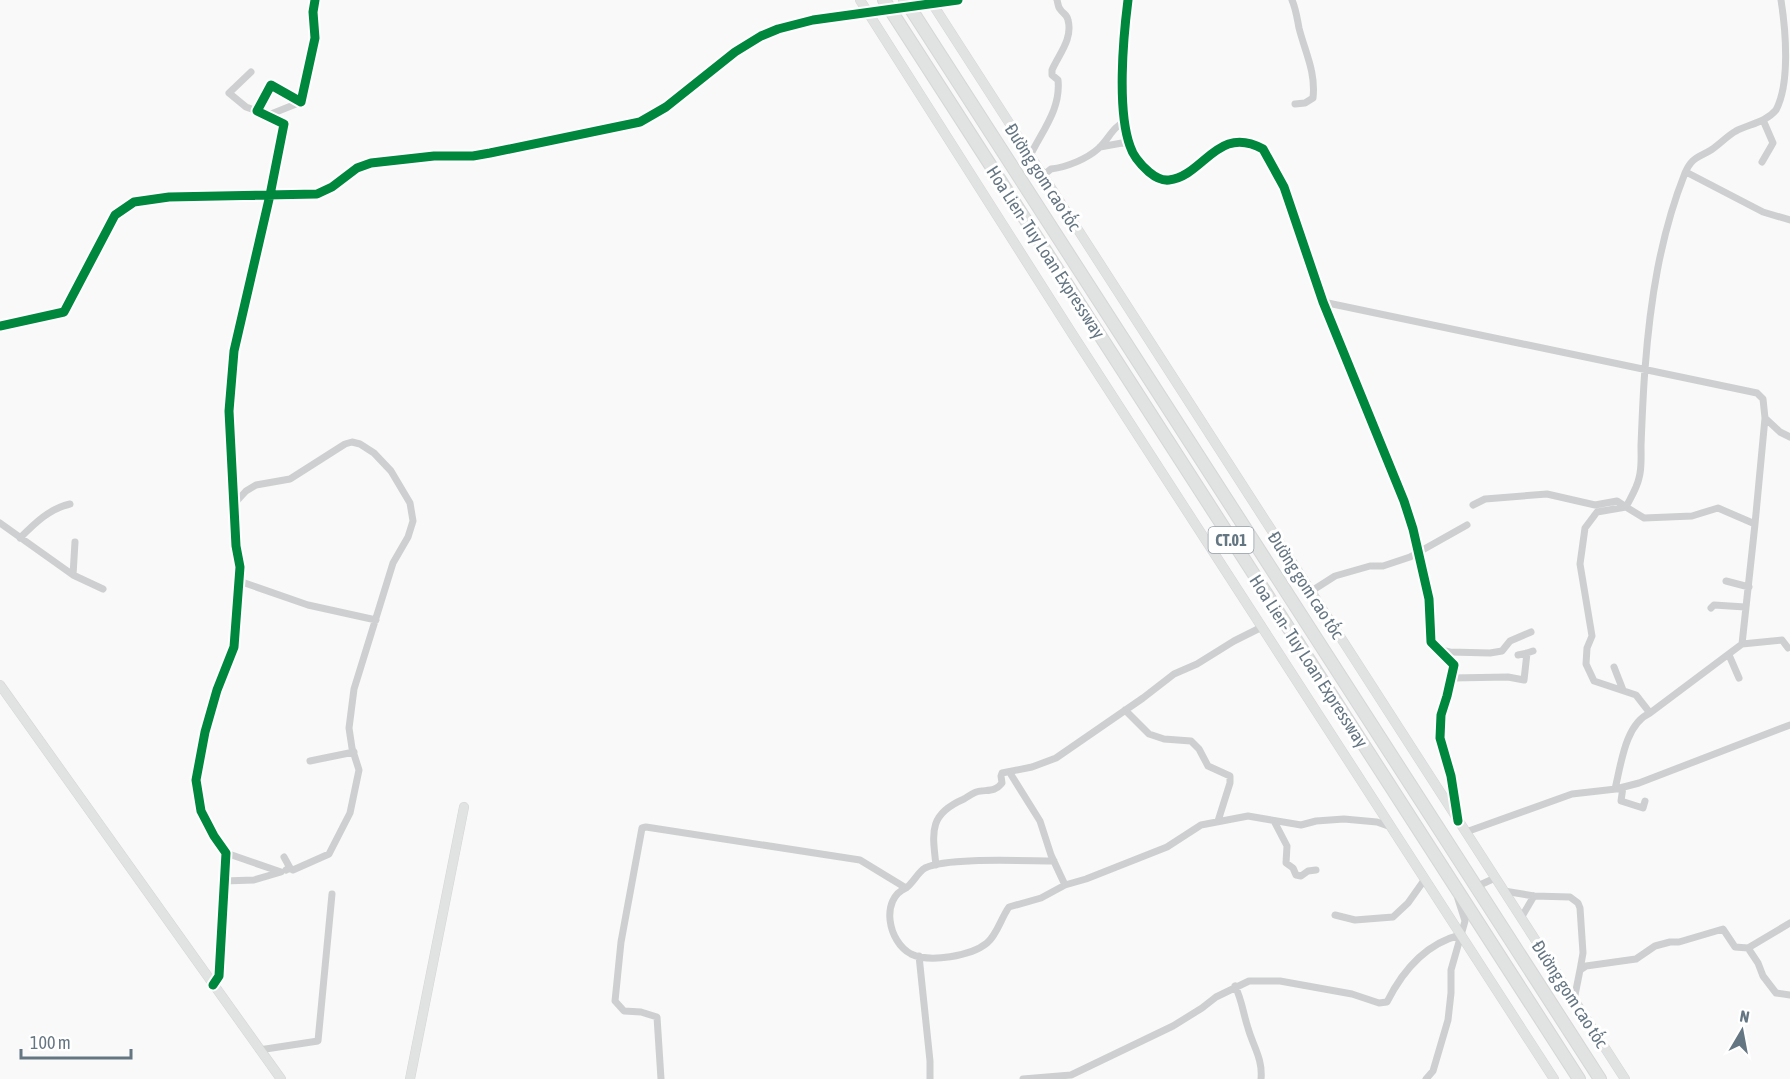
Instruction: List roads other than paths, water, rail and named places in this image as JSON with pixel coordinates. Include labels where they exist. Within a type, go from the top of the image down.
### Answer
[{"type":"highway","name":"Hoa Lien- Tuy Loan Expressway","points":[[884,0],[1579,1079]]},
{"type":"highway","name":"Hoa Lien- Tuy Loan Expressway","points":[[905,0],[1600,1079]]},
{"type":"main road","points":[[860,0],[1554,1079]]},
{"type":"main road","name":"Đường gom cao tốc","points":[[930,0],[1625,1079]]},
{"type":"main road","points":[[0,685],[281,1079]]},
{"type":"main road","points":[[410,1079],[464,807]]},
{"type":"main road","points":[[213,985],[219,976],[226,853]]},
{"type":"street","points":[[301,102],[315,38],[313,12],[315,0]]},
{"type":"street","points":[[0,326],[63,312],[115,215],[134,202],[169,197],[317,194],[332,187],[357,168],[371,164],[434,156],[473,156],[640,122],[666,107],[735,52],[761,36],[778,29],[813,20],[958,0]]},
{"type":"street","points":[[1030,156],[1048,124],[1058,97],[1058,80],[1052,75],[1052,70],[1066,43],[1069,28],[1066,14],[1060,10],[1057,0]]},
{"type":"street","points":[[1128,0],[1122,90],[1129,144],[1134,154],[1151,174],[1168,180],[1187,172],[1225,146],[1242,142],[1263,149],[1284,187],[1323,302],[1404,501],[1429,599],[1431,642],[1454,665],[1440,715],[1440,738],[1451,776],[1458,821]]},
{"type":"street","points":[[1292,0],[1310,61],[1314,88],[1312,98],[1305,103],[1295,104]]},
{"type":"street","points":[[1626,507],[1640,477],[1645,369],[1655,277],[1686,172],[1695,157],[1712,150],[1739,130],[1764,120],[1788,95],[1789,49],[1781,0]]},
{"type":"street","points":[[250,72],[229,93],[246,107],[284,124],[234,351],[230,411],[236,546],[240,567],[234,647],[217,690],[205,732],[196,780],[201,811],[226,853],[281,872]]},
{"type":"street","points":[[256,111],[271,85],[301,102]]},
{"type":"street","points":[[266,116],[301,102]]},
{"type":"street","points":[[1762,162],[1773,143],[1764,120]]},
{"type":"street","points":[[1044,178],[1051,169],[1086,158],[1100,147],[1112,130],[1126,121]]},
{"type":"street","points":[[1100,147],[1129,144]]},
{"type":"street","points":[[1686,172],[1763,212],[1790,220]]},
{"type":"street","points":[[1323,302],[1757,393],[1763,399],[1765,418],[1743,644]]},
{"type":"street","points":[[1765,418],[1780,432],[1790,437]]},
{"type":"street","points":[[224,880],[254,880],[290,868],[293,870],[329,854],[350,813],[356,794],[359,770],[350,728],[354,689],[393,563],[408,537],[412,521],[410,503],[391,471],[374,453],[352,442],[345,444],[290,479],[256,485],[246,491],[234,504]]},
{"type":"street","points":[[1473,506],[1485,499],[1547,494],[1595,505],[1617,501],[1644,518],[1692,516],[1718,508],[1755,524]]},
{"type":"street","points":[[20,538],[49,512],[70,504]]},
{"type":"street","points":[[1626,507],[1597,512],[1585,528],[1580,564],[1592,636],[1587,648],[1586,664],[1593,681],[1636,695],[1650,713]]},
{"type":"street","points":[[0,522],[73,575],[103,590]]},
{"type":"street","points":[[1310,591],[1335,576],[1370,566],[1383,566],[1418,552],[1467,525]]},
{"type":"street","points":[[73,575],[75,542]]},
{"type":"street","points":[[239,581],[308,605],[376,620]]},
{"type":"street","points":[[1726,581],[1749,587]]},
{"type":"street","points":[[1711,608],[1714,605],[1745,607]]},
{"type":"street","points":[[936,865],[934,823],[941,813],[957,801],[979,790],[988,791],[998,788],[1002,783],[1001,774],[1056,758],[1174,674],[1197,664],[1262,627]]},
{"type":"street","points":[[1437,649],[1450,652],[1502,651],[1510,641],[1531,632]]},
{"type":"street","points":[[1645,801],[1643,808],[1621,801],[1619,788],[1628,741],[1642,717],[1743,644],[1782,640],[1788,648]]},
{"type":"street","points":[[1452,678],[1508,677],[1524,680],[1530,652],[1518,656]]},
{"type":"street","points":[[1729,655],[1739,678]]},
{"type":"street","points":[[1614,667],[1623,690]]},
{"type":"street","points":[[1125,710],[1140,726],[1153,735],[1191,741],[1199,749],[1208,766],[1230,776],[1230,783],[1218,821]]},
{"type":"street","points":[[1466,832],[1572,794],[1619,788],[1655,778],[1790,725]]},
{"type":"street","points":[[310,761],[354,752]]},
{"type":"street","points":[[1010,773],[1040,821],[1065,885]]},
{"type":"street","points":[[1054,861],[965,862],[936,865],[924,869],[906,888],[895,894],[891,902],[891,923],[901,945],[910,953],[919,956],[955,957],[973,953],[989,942],[1009,907],[1041,898],[1065,885],[1167,847],[1201,825],[1245,816],[1301,825],[1316,821],[1344,819],[1377,822],[1391,826]]},
{"type":"street","points":[[1274,821],[1287,846],[1286,862],[1293,868],[1296,875],[1300,876],[1310,870],[1316,870]]},
{"type":"street","points":[[661,1079],[657,1017],[641,1012],[624,1011],[615,1001],[621,942],[642,828],[860,860],[906,888]]},
{"type":"street","points":[[284,857],[290,868]]},
{"type":"street","points":[[1482,884],[1495,878]]},
{"type":"street","points":[[1335,915],[1355,920],[1393,917],[1408,903],[1412,894],[1425,879]]},
{"type":"street","points":[[1504,891],[1534,896],[1570,897],[1578,903],[1582,945],[1574,1000]]},
{"type":"street","points":[[259,1050],[318,1041],[332,894]]},
{"type":"street","points":[[1521,918],[1534,896]]},
{"type":"street","points":[[1426,1079],[1433,1071],[1443,1040],[1451,993],[1451,970],[1465,921],[1458,899]]},
{"type":"street","points":[[1580,970],[1594,964],[1636,959],[1655,946],[1679,942],[1723,929],[1735,947],[1748,948],[1790,923]]},
{"type":"street","points":[[1023,1079],[1071,1075],[1173,1026],[1235,986],[1249,981],[1280,981],[1352,994],[1379,1003],[1387,1002],[1399,978],[1430,949],[1448,938],[1460,935]]},
{"type":"street","points":[[1748,948],[1763,976],[1776,993],[1790,994]]},
{"type":"street","points":[[919,956],[930,1079]]},
{"type":"street","points":[[1235,986],[1240,996],[1248,1029],[1260,1057],[1261,1079]]}]
